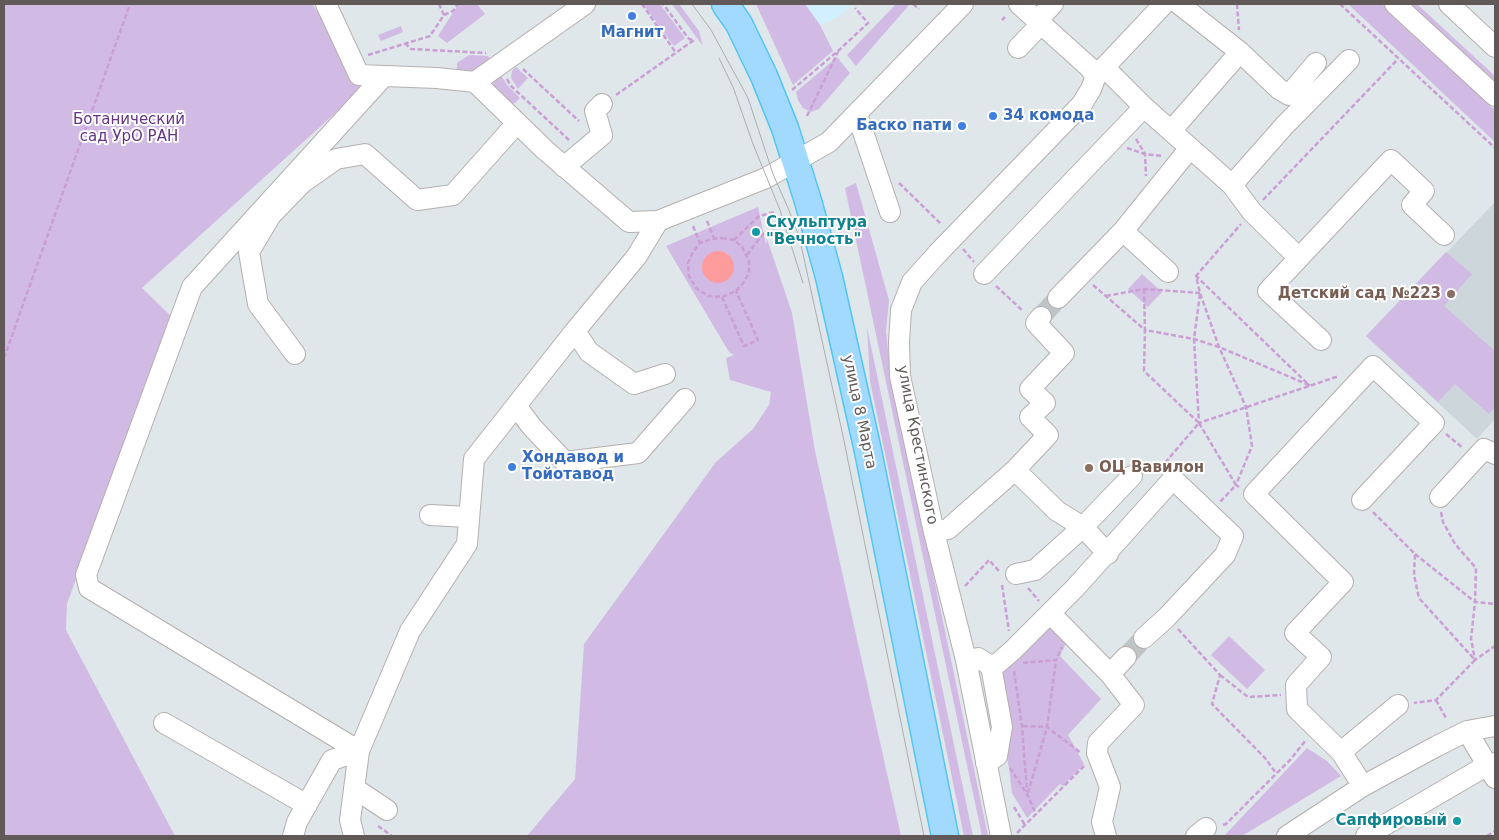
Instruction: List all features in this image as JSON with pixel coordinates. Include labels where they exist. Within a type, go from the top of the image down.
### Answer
[{"type":"main road","name":"улица 8 Марта","points":[[725,4],[740,24],[764,76],[796,160],[829,277],[866,441],[945,836]]},
{"type":"street","points":[[326,4],[360,75],[437,78],[476,82],[564,167],[629,222],[658,221],[766,178],[830,142],[963,4]]},
{"type":"street","points":[[476,82],[585,4]]},
{"type":"street","points":[[1018,48],[1053,4]]},
{"type":"street","name":"улица Крестинского","points":[[1001,836],[966,660],[934,532],[900,376],[899,342],[901,310],[912,282],[1082,104],[1100,71],[1164,4]]},
{"type":"street","points":[[1179,4],[1240,52],[1279,89],[1289,95],[1316,63]]},
{"type":"street","points":[[1396,4],[1495,96]]},
{"type":"street","points":[[1449,4],[1495,47]]},
{"type":"street","points":[[1012,10],[1039,22],[1089,67],[1100,71],[1144,107],[1171,131],[1186,153],[1232,185],[1252,212],[1299,258]]},
{"type":"street","points":[[1171,131],[1240,52]]},
{"type":"street","points":[[1232,185],[1285,125],[1349,60]]},
{"type":"street","points":[[359,751],[88,588],[86,575],[192,287],[383,77]]},
{"type":"street","points":[[984,274],[1144,107]]},
{"type":"street","points":[[564,167],[602,135],[599,108]]},
{"type":"street","points":[[857,114],[890,212]]},
{"type":"street","points":[[295,354],[258,304],[249,252],[271,215],[283,202],[302,183],[336,160],[365,154],[418,200],[453,195],[518,123]]},
{"type":"street","points":[[1058,298],[1123,231],[1186,153]]},
{"type":"street","points":[[1321,340],[1268,291],[1391,160],[1424,191],[1412,205],[1444,235]]},
{"type":"street","points":[[354,836],[350,820],[359,751],[410,631],[467,544],[474,459],[637,256],[658,221]]},
{"type":"street","points":[[1123,231],[1168,272]]},
{"type":"street","points":[[934,532],[948,529],[1015,470],[1048,435],[1030,418],[1045,403],[1030,389],[1064,353],[1036,322],[1041,317]]},
{"type":"street","points":[[575,331],[589,352],[634,384],[665,374]]},
{"type":"street","points":[[1362,500],[1434,423],[1373,366],[1254,494],[1344,582],[1295,633],[1321,657],[1296,685],[1297,709],[1341,752],[1363,786]]},
{"type":"street","points":[[516,406],[532,427],[565,462],[638,453],[685,399]]},
{"type":"street","points":[[1440,497],[1491,446]]},
{"type":"street","points":[[1015,470],[1057,511],[1083,527],[1108,554]]},
{"type":"street","points":[[1008,573],[1035,570],[1083,527],[1132,476]]},
{"type":"street","points":[[991,666],[1012,658],[1050,613],[1108,554],[1172,480],[1233,536],[1225,555],[1167,617],[1144,638]]},
{"type":"street","points":[[430,515],[469,517]]},
{"type":"street","points":[[1050,613],[1110,674],[1134,705],[1098,743],[1094,756],[1110,786],[1102,822],[1106,836]]},
{"type":"street","points":[[1110,674],[1126,657]]},
{"type":"street","points":[[966,660],[978,658],[991,666],[1002,727],[997,756],[986,763]]},
{"type":"street","points":[[1341,752],[1398,705]]},
{"type":"street","points":[[164,723],[307,804]]},
{"type":"street","points":[[1287,836],[1363,786],[1467,731],[1495,726]]},
{"type":"street","points":[[1366,836],[1493,769],[1467,731]]},
{"type":"street","points":[[293,836],[297,822],[332,760],[359,751]]},
{"type":"street","points":[[354,788],[387,810]]},
{"type":"path","points":[[4,358],[130,4]]},
{"type":"path","points":[[441,4],[444,15]]},
{"type":"path","points":[[352,59],[430,36],[444,15],[453,11],[458,4]]},
{"type":"path","points":[[642,4],[676,53]]},
{"type":"path","points":[[511,57],[579,121],[694,40],[689,39],[663,4]]},
{"type":"path","points":[[913,4],[919,9]]},
{"type":"path","points":[[1341,4],[1495,148]]},
{"type":"path","points":[[791,91],[868,23],[855,8]]},
{"type":"path","points":[[1002,20],[1012,10]]},
{"type":"path","points":[[807,116],[838,51]]},
{"type":"path","points":[[1196,276],[1252,212],[1398,58]]},
{"type":"path","points":[[1128,124],[1145,154],[1146,203]]},
{"type":"path","points":[[1108,144],[1145,154],[1186,153]]},
{"type":"path","points":[[896,179],[954,236]]},
{"type":"path","points":[[734,240],[759,216],[775,212]]},
{"type":"path","points":[[707,221],[714,238]]},
{"type":"path","points":[[693,226],[700,243]]},
{"type":"path","points":[[747,255],[763,234],[774,230]]},
{"type":"path","points":[[714,238],[734,240],[747,255],[749,272],[746,281],[736,291],[722,297],[708,296],[696,288],[689,276],[688,263],[692,252],[700,243],[714,238]]},
{"type":"path","points":[[1196,276],[1219,347],[1246,407],[1252,446],[1236,485],[1209,514]]},
{"type":"path","points":[[1196,276],[1310,385]]},
{"type":"path","points":[[1200,293],[1144,289],[1106,296],[1145,330],[1194,338],[1310,385]]},
{"type":"path","points":[[1144,289],[1144,371],[1199,423],[1236,485]]},
{"type":"path","points":[[722,297],[744,346],[758,340],[736,291]]},
{"type":"path","points":[[1199,423],[1194,338],[1200,293]]},
{"type":"path","points":[[1172,480],[1161,467],[1199,423],[1310,385]]},
{"type":"path","points":[[1445,433],[1456,442]]},
{"type":"path","points":[[1440,497],[1443,522],[1455,544],[1476,568],[1471,639],[1475,660]]},
{"type":"path","points":[[1362,500],[1415,554],[1475,602],[1495,604]]},
{"type":"path","points":[[1415,554],[1414,575],[1419,598],[1475,660]]},
{"type":"path","points":[[963,589],[989,560],[1008,573],[1050,613]]},
{"type":"path","points":[[1008,573],[1012,658],[1022,726],[1027,794],[1036,814]]},
{"type":"path","points":[[1167,617],[1220,675],[1248,697],[1282,695],[1296,685]]},
{"type":"path","points":[[1027,794],[1046,727],[1056,660],[1068,632]]},
{"type":"path","points":[[1398,705],[1436,700],[1475,660],[1495,646]]},
{"type":"path","points":[[1012,658],[1056,660]]},
{"type":"path","points":[[1220,675],[1212,704],[1265,758],[1276,773]]},
{"type":"path","points":[[1436,700],[1446,718]]},
{"type":"path","points":[[1016,836],[1094,756],[1046,727],[1022,726]]},
{"type":"path","points":[[1201,832],[1226,824],[1290,760],[1304,742]]},
{"type":"path","points":[[1013,806],[1025,825]]},
{"type":"path","points":[[1487,836],[1495,831]]},
{"type":"shaded area","points":[[805,4],[853,4],[840,16],[820,25]]},
{"type":"shaded area","name":"Детский сад №223","points":[[1495,202],[1495,419],[1477,439],[1366,336]]},
{"type":"shaded area","points":[[718,251],[724,252],[729,256],[733,261],[733,273],[729,278],[724,282],[718,283],[712,282],[707,278],[703,273],[702,267],[703,261],[707,256],[712,252]]},
{"type":"green space","name":"Ботанический сад УрО РАН","points":[[4,4],[312,4],[333,34],[363,88],[142,288],[173,318],[138,406],[67,604],[66,630],[175,836],[4,836]]},
{"type":"green space","points":[[477,4],[485,14],[447,43],[438,36],[458,5]]},
{"type":"green space","points":[[643,4],[660,4],[685,38],[674,46]]},
{"type":"green space","points":[[672,4],[679,4],[699,31],[703,46]]},
{"type":"green space","points":[[756,4],[805,4],[820,25],[833,51],[793,85]]},
{"type":"green space","points":[[896,4],[910,4],[856,66],[847,55]]},
{"type":"green space","points":[[1348,4],[1382,4],[1495,110],[1495,142]]},
{"type":"green space","points":[[1410,4],[1417,4],[1495,76],[1495,82]]},
{"type":"green space","points":[[401,26],[403,32],[381,41],[378,35]]},
{"type":"green space","points":[[469,55],[488,56],[492,63],[472,75],[457,70],[457,63]]},
{"type":"green space","points":[[837,57],[850,73],[819,109],[811,112],[803,108],[796,92]]},
{"type":"green space","points":[[516,67],[528,78],[518,89],[511,78],[512,71]]},
{"type":"green space","points":[[500,74],[508,86],[520,98],[515,103],[511,104],[495,90],[493,84]]},
{"type":"green space","points":[[856,183],[889,300],[886,331],[890,369],[988,836],[982,836],[845,188]]},
{"type":"green space","points":[[758,207],[766,245],[767,239],[792,313],[815,451],[901,836],[527,836],[575,779],[584,644],[716,462],[753,429],[769,405],[771,392],[730,380],[726,358],[734,355],[729,352],[666,246]]},
{"type":"green space","name":"Детский сад №223","points":[[1446,252],[1472,274],[1444,306],[1495,351],[1495,407],[1489,414],[1455,384],[1438,402],[1366,336]]},
{"type":"green space","points":[[1142,274],[1162,292],[1148,307],[1128,289]]},
{"type":"green space","points":[[867,327],[973,836],[964,836],[870,381]]},
{"type":"green space","points":[[1048,623],[1067,641],[1060,656],[1101,699],[1068,735],[1084,764],[1063,786],[1060,784],[1027,818],[1012,793],[1004,744],[1001,668]]},
{"type":"green space","points":[[1229,636],[1265,670],[1247,689],[1211,655]]},
{"type":"green space","points":[[1307,748],[1327,761],[1341,776],[1242,836],[1224,836]]},
{"type":"tunnel","points":[[1041,317],[1058,298]]},
{"type":"tunnel","points":[[1126,657],[1144,638]]},
{"type":"tram line","points":[[692,4],[711,30],[748,98],[773,174],[799,236],[843,436],[924,836]]},
{"type":"tram line","points":[[719,58],[733,87],[753,144],[780,210],[803,283]]},
{"type":"place","name":"Магнит","points":[[632,16]]},
{"type":"place","name":"34 комода","points":[[993,116]]},
{"type":"place","name":"Баско пати","points":[[962,126]]},
{"type":"place","name":"Скульптура \"Вечность\"","points":[[756,232]]},
{"type":"place","name":"Детский сад №223","points":[[1451,294]]},
{"type":"place","name":"Хондавод и Тойотавод","points":[[512,467]]},
{"type":"place","name":"ОЦ Вавилон","points":[[1089,468]]},
{"type":"place","name":"Сапфировый","points":[[1457,821]]}]
